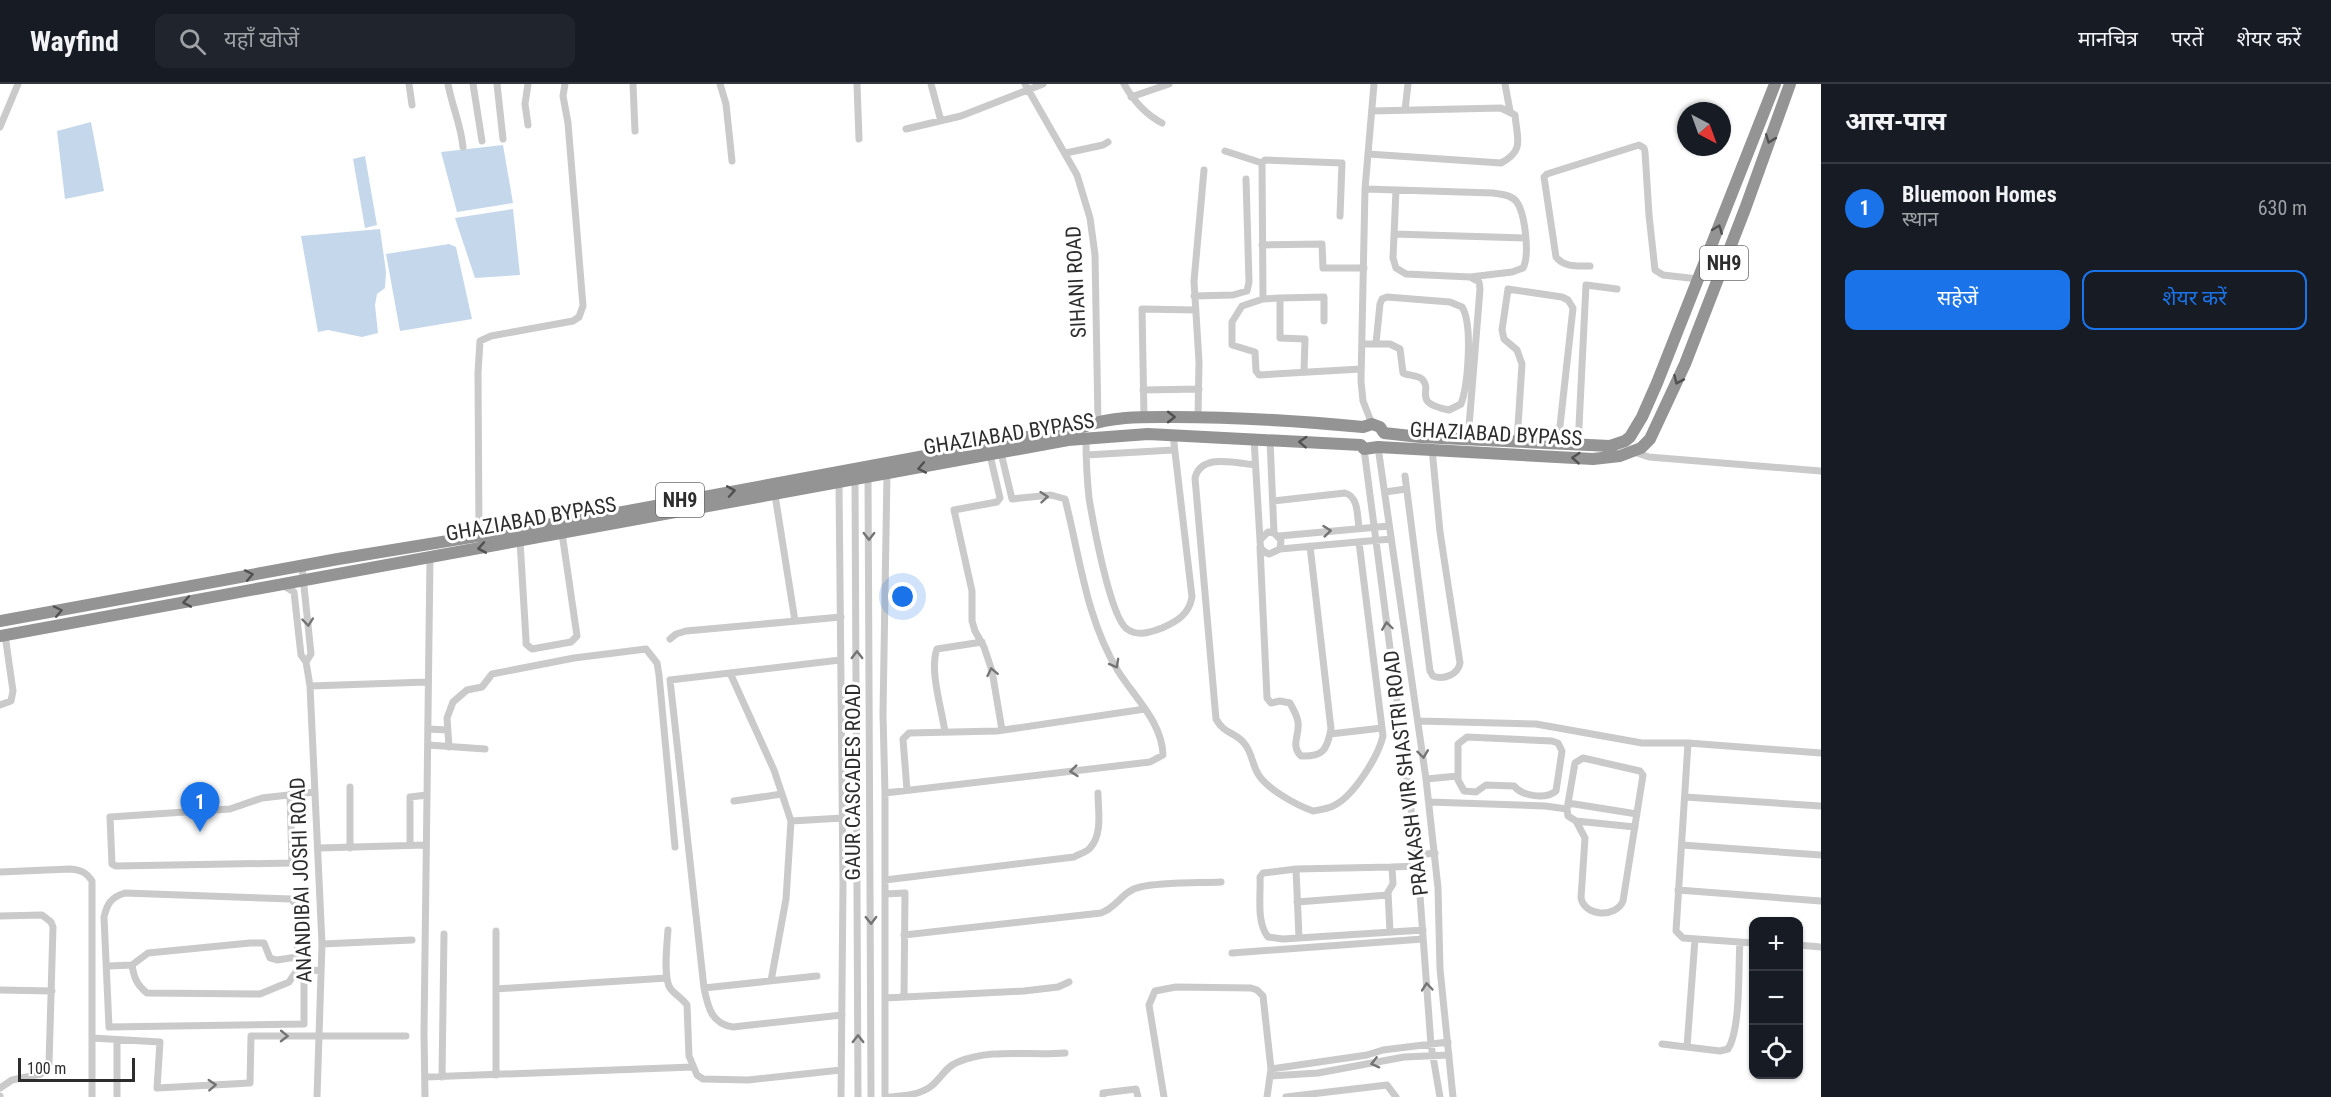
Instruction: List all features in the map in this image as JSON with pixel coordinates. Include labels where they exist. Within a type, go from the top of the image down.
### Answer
[{"type":"highway","name":"GHAZIABAD BYPASS","points":[[0,621],[479,535],[862,473],[1098,422],[1144,417],[1289,421],[1380,427],[1383,433],[1578,446],[1610,446],[1625,441],[1629,437],[1646,408],[1676,337],[1774,84]]},
{"type":"highway","name":"NH9","points":[[1634,452],[1650,440],[1670,399],[1693,344],[1790,84]]},
{"type":"highway","points":[[1684,316],[1701,322]]},
{"type":"highway","points":[[1676,337],[1693,344]]},
{"type":"highway","points":[[1363,447],[1358,441],[1359,433],[1368,426]]},
{"type":"highway","points":[[1378,447],[1384,439],[1383,433]]},
{"type":"highway","name":"GHAZIABAD BYPASS","points":[[2,635],[839,483],[862,473],[887,474],[1086,439],[1148,434],[1593,459],[1634,452]]},
{"type":"highway","points":[[162,591],[164,606]]},
{"type":"street","points":[[0,127],[18,84]]},
{"type":"street","points":[[409,84],[412,105]]},
{"type":"street","points":[[448,84],[464,147]]},
{"type":"street","points":[[473,84],[482,141]]},
{"type":"street","points":[[497,84],[503,139]]},
{"type":"street","points":[[528,84],[525,104],[528,125]]},
{"type":"street","points":[[479,535],[478,364],[480,341],[491,336],[573,321],[579,317],[583,306],[568,123],[563,96],[565,84]]},
{"type":"street","points":[[633,84],[635,131]]},
{"type":"street","points":[[720,84],[726,104],[732,161]]},
{"type":"street","points":[[857,84],[859,139]]},
{"type":"street","points":[[931,84],[941,121]]},
{"type":"street","points":[[906,129],[962,116],[1027,87],[1042,84]]},
{"type":"street","points":[[1124,84],[1131,97],[1152,118],[1162,123]]},
{"type":"street","points":[[1131,97],[1170,84]]},
{"type":"street","points":[[1368,426],[1362,393],[1361,369],[1365,189],[1374,84]]},
{"type":"street","points":[[1405,110],[1408,84]]},
{"type":"street","points":[[1505,84],[1510,111]]},
{"type":"street","name":"SIHANI ROAD","points":[[1027,87],[1077,175],[1090,218],[1095,255],[1098,422]]},
{"type":"street","points":[[1368,154],[1501,163],[1516,153],[1518,146],[1515,115],[1510,111],[1494,107],[1372,111]]},
{"type":"street","points":[[1066,153],[1108,142]]},
{"type":"street","points":[[1590,266],[1572,266],[1556,258],[1544,177],[1547,174],[1640,145],[1645,152],[1648,215],[1655,270],[1663,275],[1698,279]]},
{"type":"street","points":[[1225,151],[1262,163],[1265,160],[1342,163],[1340,216]]},
{"type":"street","points":[[1262,163],[1263,299]]},
{"type":"street","points":[[1198,417],[1199,362],[1194,296],[1204,170]]},
{"type":"street","points":[[1194,296],[1233,295],[1247,291],[1249,282],[1246,179]]},
{"type":"street","points":[[1365,189],[1396,190],[1505,195],[1515,200],[1525,238],[1526,261],[1521,270],[1470,277],[1400,272],[1394,263],[1396,190]]},
{"type":"street","points":[[1394,234],[1525,238]]},
{"type":"street","points":[[1262,245],[1322,244],[1323,268],[1364,268]]},
{"type":"street","points":[[1468,439],[1480,289],[1479,282],[1470,277]]},
{"type":"street","points":[[1578,446],[1586,285],[1617,289]]},
{"type":"street","points":[[1517,442],[1522,364],[1517,350],[1507,343],[1502,330],[1508,289],[1562,297],[1568,300],[1573,308],[1558,444]]},
{"type":"street","points":[[1324,321],[1324,297],[1263,299],[1242,306],[1232,321],[1232,345],[1255,352],[1256,371],[1259,375],[1361,369]]},
{"type":"street","points":[[1362,344],[1376,344],[1390,344],[1400,349],[1403,373],[1420,377],[1423,380],[1426,400],[1430,405],[1449,410],[1461,404],[1465,394],[1467,373],[1467,322],[1462,307],[1450,302],[1394,297],[1383,299],[1380,304],[1376,344]]},
{"type":"street","points":[[1280,298],[1280,338],[1305,339],[1304,371]]},
{"type":"street","points":[[1144,417],[1142,309],[1195,310]]},
{"type":"street","points":[[1143,390],[1199,389]]},
{"type":"street","points":[[1086,439],[1093,521],[1116,612],[1128,630],[1143,634],[1173,623],[1182,617],[1191,604],[1173,435]]},
{"type":"street","points":[[1254,440],[1267,698],[1271,703],[1280,701],[1290,703],[1298,720],[1295,746],[1301,756],[1316,757],[1325,750],[1330,734],[1310,546]]},
{"type":"street","points":[[1270,440],[1273,501],[1277,535],[1281,540],[1280,549]]},
{"type":"street","name":"PRAKASH VIR SHASTRI ROAD","points":[[1363,447],[1417,855],[1431,1045],[1440,1097]]},
{"type":"street","name":"PRAKASH VIR SHASTRI ROAD","points":[[1378,447],[1419,721],[1435,853],[1440,969],[1453,1097]]},
{"type":"street","points":[[1405,476],[1430,671],[1435,678],[1451,675],[1457,671],[1460,663],[1440,532],[1432,449]]},
{"type":"street","points":[[1086,455],[1173,450]]},
{"type":"street","points":[[1634,452],[1649,457],[1821,471]]},
{"type":"street","points":[[995,454],[1012,499]]},
{"type":"street","points":[[995,454],[1000,498],[998,501]]},
{"type":"street","points":[[1255,465],[1212,461],[1204,464],[1197,471],[1195,478],[1216,719],[1227,733],[1243,742],[1252,756],[1258,775],[1268,785],[1313,812],[1335,806],[1352,791],[1380,747],[1382,729],[1359,542]]},
{"type":"street","name":"GAUR CASCADES ROAD","points":[[858,1097],[856,713],[862,473]]},
{"type":"street","name":"GAUR CASCADES ROAD","points":[[862,473],[869,715],[872,942],[871,1097]]},
{"type":"street","points":[[885,1097],[886,942],[883,714],[887,474]]},
{"type":"street","points":[[839,483],[844,955],[841,1097]]},
{"type":"street","points":[[1384,492],[1406,489]]},
{"type":"street","points":[[1273,501],[1345,493],[1354,499],[1359,528]]},
{"type":"street","points":[[775,495],[795,621]]},
{"type":"street","points":[[885,793],[1150,762],[1162,755],[1158,730],[1117,669],[1096,627],[1065,499],[1051,495],[998,501],[954,510],[972,591],[972,621],[992,671],[1002,730]]},
{"type":"street","points":[[1389,526],[1277,535],[1268,532],[1263,535],[1260,544],[1263,552],[1269,554],[1280,549],[1391,539]]},
{"type":"street","points":[[520,541],[526,644],[532,649],[571,642],[577,636],[562,533]]},
{"type":"street","points":[[425,1097],[427,682],[430,557]]},
{"type":"street","name":"ANANDIBAI JOSHI ROAD","points":[[302,567],[311,654],[306,662]]},
{"type":"street","name":"ANANDIBAI JOSHI ROAD","points":[[281,585],[294,592],[301,655],[306,662],[310,686],[322,944],[317,1097]]},
{"type":"street","points":[[670,639],[686,631],[841,617]]},
{"type":"street","points":[[0,705],[10,701],[13,691],[2,635]]},
{"type":"street","points":[[945,732],[934,656],[937,649],[981,642]]},
{"type":"street","points":[[449,747],[447,718],[453,702],[467,690],[482,687],[492,674],[574,658],[646,649],[657,663],[659,675],[675,847]]},
{"type":"street","points":[[840,660],[670,680],[704,988],[711,1014],[724,1025],[734,1027],[842,1015]]},
{"type":"street","points":[[730,673],[774,770],[791,821],[786,899],[771,981]]},
{"type":"street","points":[[310,686],[427,682]]},
{"type":"street","points":[[907,790],[903,740],[909,733],[1002,730],[1145,709]]},
{"type":"street","points":[[842,713],[856,713]]},
{"type":"street","points":[[869,715],[883,714]]},
{"type":"street","points":[[1419,721],[1536,724],[1642,742],[1688,743],[1821,753]]},
{"type":"street","points":[[428,729],[447,730]]},
{"type":"street","points":[[1330,734],[1382,729]]},
{"type":"street","points":[[1467,737],[1552,741],[1558,743],[1562,751],[1558,787],[1552,794],[1527,794],[1514,786],[1486,784],[1476,792],[1464,791],[1460,787],[1458,777],[1458,744],[1467,737]]},
{"type":"street","points":[[1688,743],[1676,931],[1680,937],[1749,943]]},
{"type":"street","points":[[428,745],[485,749]]},
{"type":"street","points":[[1583,758],[1642,772],[1637,814],[1623,901],[1612,913],[1588,910],[1582,903],[1586,846],[1582,830],[1576,821],[1568,816],[1567,806],[1575,763],[1583,758]]},
{"type":"street","points":[[1426,779],[1458,777]]},
{"type":"street","points":[[350,787],[350,848]]},
{"type":"street","points":[[290,794],[292,863],[116,866],[112,864],[110,817],[230,809],[262,798],[290,794],[315,792]]},
{"type":"street","points":[[885,880],[1074,857],[1089,850],[1099,829],[1098,793]]},
{"type":"street","points":[[734,801],[782,794]]},
{"type":"street","points":[[410,844],[411,796],[427,795]]},
{"type":"street","points":[[1685,797],[1821,806]]},
{"type":"street","points":[[1429,802],[1567,806],[1637,814]]},
{"type":"street","points":[[791,821],[843,818]]},
{"type":"street","points":[[1576,821],[1635,827]]},
{"type":"street","points":[[319,848],[426,845]]},
{"type":"street","points":[[1682,845],[1821,855]]},
{"type":"street","points":[[1417,855],[1435,853]]},
{"type":"street","points":[[1418,866],[1296,869],[1266,872],[1261,875],[1261,919],[1264,932],[1268,936],[1283,939],[1423,930]]},
{"type":"street","points":[[1390,932],[1388,895],[1393,884],[1392,867]]},
{"type":"street","points":[[0,872],[70,869],[80,870],[92,881],[92,1097]]},
{"type":"street","points":[[1296,869],[1299,938]]},
{"type":"street","points":[[904,935],[1101,913],[1114,907],[1126,893],[1140,887],[1221,882]]},
{"type":"street","points":[[1678,890],[1821,901]]},
{"type":"street","points":[[125,893],[291,899],[298,908],[297,957],[302,968],[304,1024],[109,1028],[108,966],[104,917],[111,899],[125,893]]},
{"type":"street","points":[[885,894],[905,893],[904,997]]},
{"type":"street","points":[[1297,902],[1388,895]]},
{"type":"street","points":[[0,916],[42,915],[51,922],[53,927],[48,1064],[46,1070],[36,1076],[12,1080],[0,1088]]},
{"type":"street","points":[[668,930],[667,978],[671,990],[687,1005],[689,1056],[697,1075],[703,1079],[715,1080],[763,1079],[841,1070]]},
{"type":"street","points":[[496,931],[496,1075]]},
{"type":"street","points":[[442,1077],[444,934]]},
{"type":"street","points":[[1232,953],[1423,939]]},
{"type":"street","points":[[1687,1047],[1695,939]]},
{"type":"street","points":[[322,944],[412,940]]},
{"type":"street","points":[[872,942],[886,942]]},
{"type":"street","points":[[1662,1044],[1725,1051],[1732,1043],[1736,1022],[1740,942]]},
{"type":"street","points":[[108,966],[132,965],[148,952],[250,943],[264,943],[270,958],[277,960],[297,957]]},
{"type":"street","points":[[1803,945],[1821,947]]},
{"type":"street","points":[[844,955],[858,955]]},
{"type":"street","points":[[132,965],[138,986],[147,993],[260,994],[289,982],[302,968]]},
{"type":"street","points":[[302,968],[321,972]]},
{"type":"street","points":[[704,988],[817,976]]},
{"type":"street","points":[[496,989],[667,978]]},
{"type":"street","points":[[885,998],[1024,991],[1058,987],[1070,982]]},
{"type":"street","points":[[1164,1097],[1149,1005],[1155,992],[1176,987],[1251,988],[1263,996],[1270,1073],[1267,1097]]},
{"type":"street","points":[[0,990],[52,991]]},
{"type":"street","points":[[92,1038],[160,1042],[157,1088],[250,1083],[251,1036],[406,1036]]},
{"type":"street","points":[[117,1041],[117,1097]]},
{"type":"street","points":[[1270,1073],[1383,1050],[1448,1042]]},
{"type":"street","points":[[890,1097],[928,1089],[946,1068],[958,1061],[1013,1052],[1065,1053]]},
{"type":"street","points":[[1270,1073],[1318,1073],[1392,1059],[1449,1055]]},
{"type":"street","points":[[1356,1057],[1357,1066]]},
{"type":"street","points":[[1317,1063],[1318,1073]]},
{"type":"street","points":[[426,1077],[693,1067]]},
{"type":"street","points":[[1286,1097],[1387,1085],[1396,1097]]},
{"type":"street","points":[[1103,1097],[1102,1093],[1136,1089],[1138,1097]]},
{"type":"water","points":[[91,122],[104,191],[65,199],[57,131]]},
{"type":"water","points":[[503,145],[513,203],[457,212],[441,152]]},
{"type":"water","points":[[365,156],[377,225],[365,228],[353,159]]},
{"type":"water","points":[[513,209],[520,275],[475,278],[455,218]]},
{"type":"water","points":[[380,229],[386,272],[385,288],[377,294],[375,305],[378,333],[362,337],[328,330],[318,332],[301,236]]},
{"type":"water","points":[[449,244],[456,247],[472,319],[400,331],[386,254]]},
{"type":"place","name":"Bluemoon Homes","points":[[200,832]]}]
